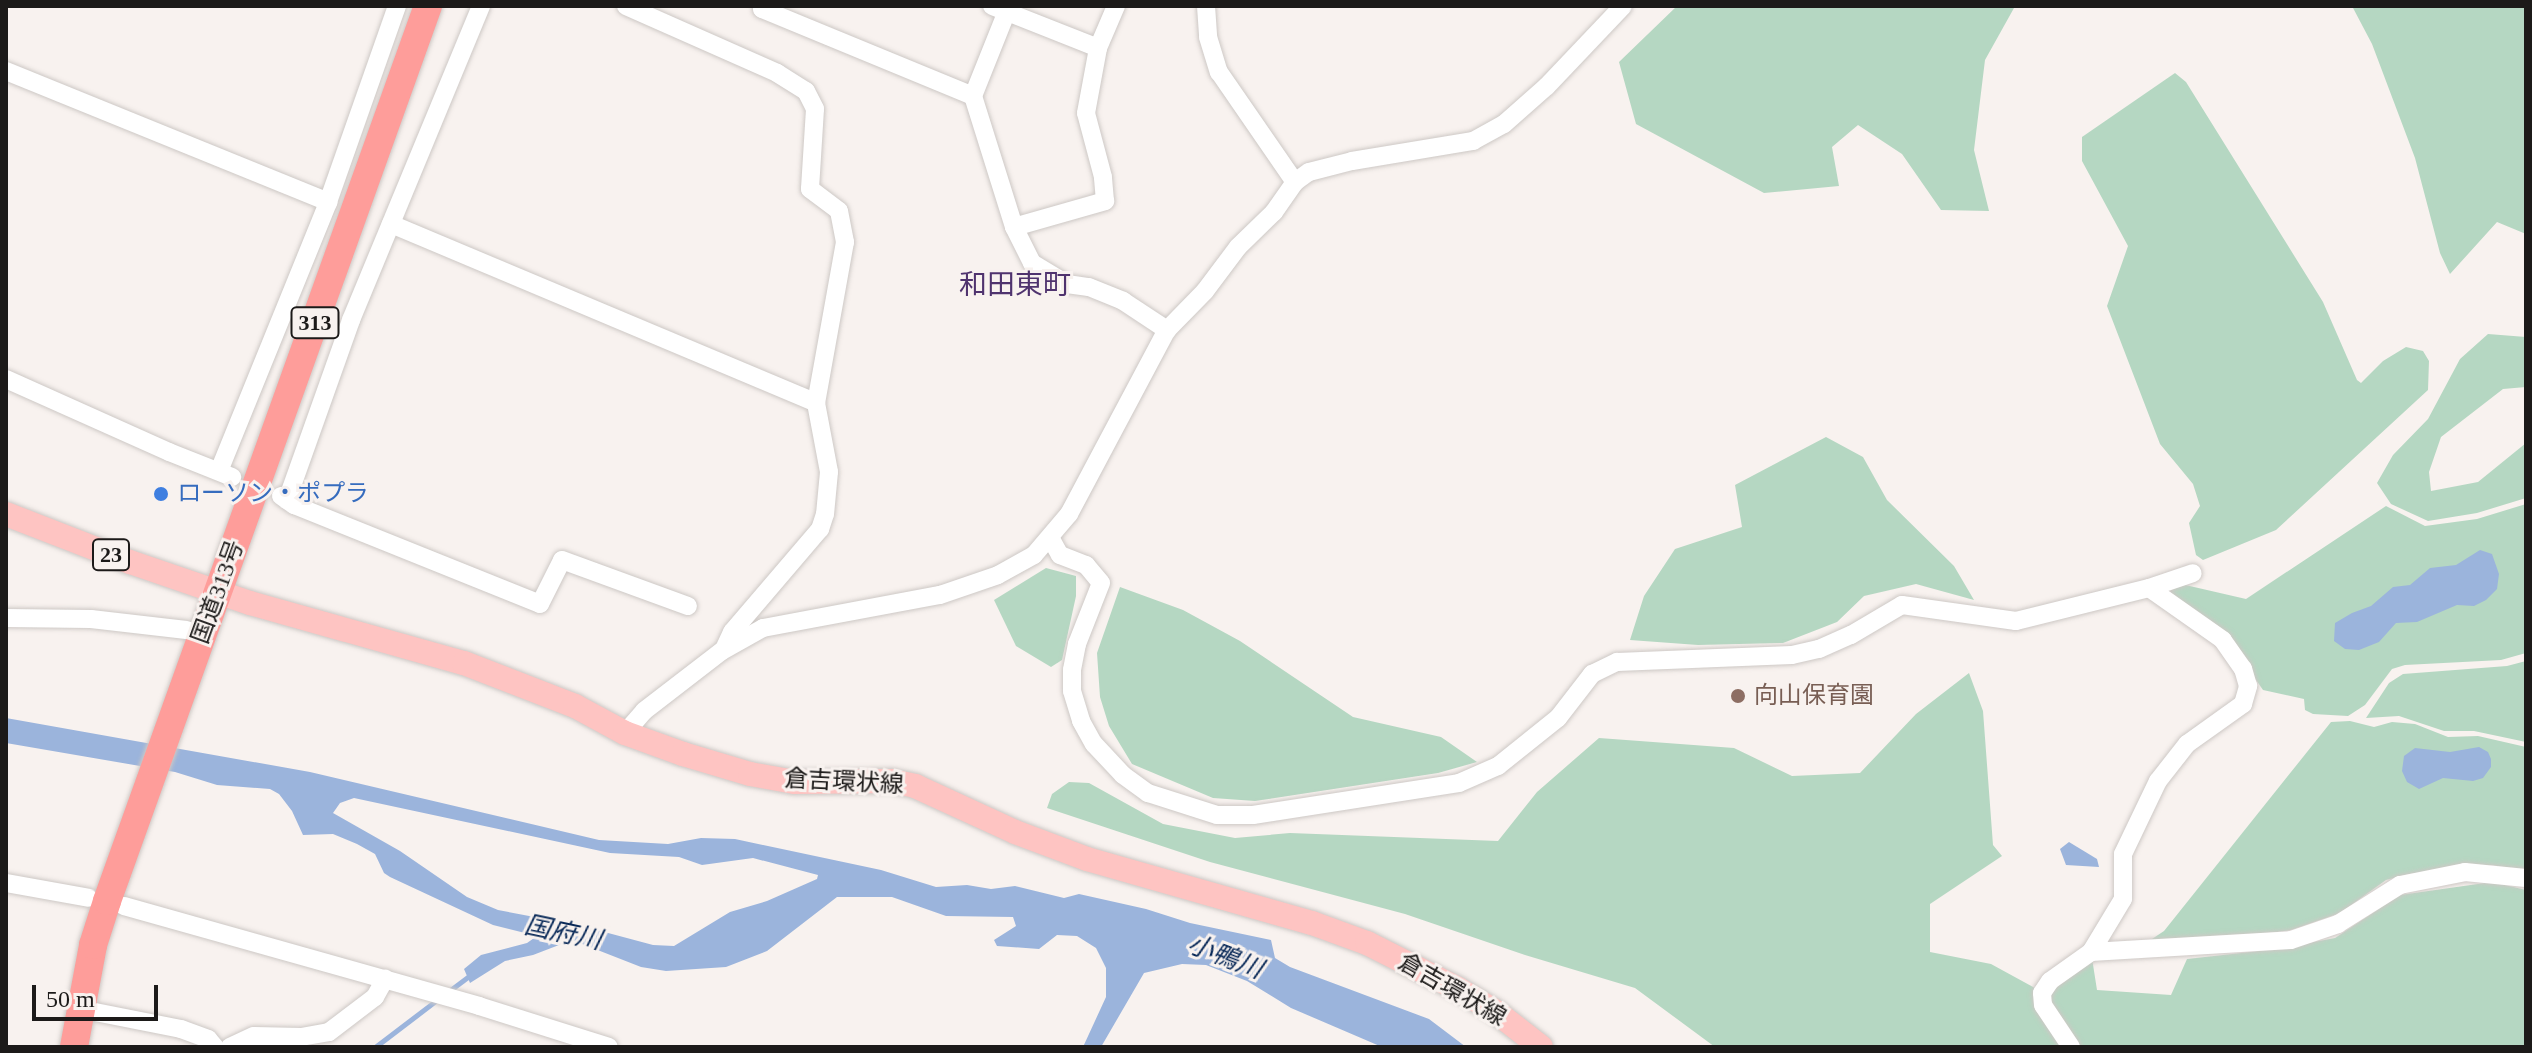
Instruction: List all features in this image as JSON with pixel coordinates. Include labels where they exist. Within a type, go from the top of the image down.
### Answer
[{"type":"highway","name":"国道313号","points":[[74,1047],[93,945],[193,635],[218,592],[428,6]]},
{"type":"main road","name":"23","points":[[6,514],[218,592]]},
{"type":"main road","name":"倉吉環状線","points":[[218,592],[464,663],[575,706],[625,733],[750,774],[795,782],[892,781],[915,786],[1015,832],[1087,859],[1312,923],[1367,943],[1470,997],[1541,1047]]},
{"type":"street","points":[[6,379],[225,474],[328,202],[397,6]]},
{"type":"street","points":[[481,6],[351,320],[284,498],[540,604],[562,560],[688,606]]},
{"type":"street","points":[[626,6],[777,73],[806,91],[815,109],[810,189],[839,211],[845,242],[816,403],[829,472],[829,493],[820,529],[732,632],[722,651]]},
{"type":"street","points":[[763,6],[973,96]]},
{"type":"street","points":[[1014,227],[1105,201],[1103,177],[1086,113],[1098,48],[1116,6]]},
{"type":"street","points":[[1206,6],[1208,37],[1219,72],[1295,182]]},
{"type":"street","points":[[625,733],[644,711],[722,651],[763,628],[940,595],[970,586],[1034,555],[1051,539],[1069,514],[1141,385],[1167,330],[1205,291],[1238,247],[1274,212],[1295,182],[1309,172],[1337,164],[1473,141],[1494,130],[1547,86],[1623,6]]},
{"type":"street","points":[[1098,48],[1003,8],[973,96],[1014,227],[1032,263],[1067,284],[1089,287],[1123,301],[1167,330]]},
{"type":"street","points":[[6,71],[328,202]]},
{"type":"street","points":[[391,224],[816,403]]},
{"type":"street","points":[[1051,539],[1060,555],[1086,565],[1101,583],[1077,644],[1072,670],[1072,691],[1081,721],[1094,744],[1123,775],[1148,793],[1217,815],[1253,815],[1459,783],[1498,766],[1558,718],[1592,674],[1617,662],[1792,655],[1819,649],[1851,635],[1902,605],[2016,621],[2149,588],[2193,573]]},
{"type":"street","points":[[2071,1047],[2043,1005],[2042,993],[2050,981],[2091,952],[2123,899],[2123,854],[2158,781],[2187,744],[2243,704],[2248,686],[2243,669],[2223,640],[2149,588]]},
{"type":"street","points":[[6,618],[91,619],[193,635]]},
{"type":"street","points":[[2091,952],[2291,940],[2338,924],[2400,885],[2465,872],[2526,878]]},
{"type":"street","points":[[6,883],[109,896],[609,1047]]},
{"type":"street","points":[[230,1047],[254,1036],[301,1037],[329,1032],[375,997],[385,979]]},
{"type":"street","points":[[80,1009],[181,1029],[208,1039],[215,1047]]},
{"type":"green space","points":[[1677,6],[2024,6],[2014,8],[1985,60],[1974,150],[1989,211],[1941,210],[1902,154],[1858,125],[1832,147],[1839,186],[1764,193],[1636,124],[1619,62]]},
{"type":"green space","points":[[2352,6],[2526,6],[2526,234],[2497,222],[2450,274],[2440,253],[2415,158],[2372,44]]},
{"type":"green space","points":[[2175,73],[2186,82],[2323,302],[2357,380],[2361,383],[2383,361],[2406,347],[2423,351],[2429,361],[2428,390],[2276,530],[2203,560],[2196,555],[2189,523],[2200,506],[2193,484],[2160,444],[2107,306],[2128,246],[2082,161],[2082,137]]},
{"type":"green space","points":[[2488,334],[2526,337],[2526,387],[2503,389],[2441,437],[2429,472],[2431,491],[2478,482],[2526,443],[2526,498],[2477,513],[2428,521],[2391,504],[2377,483],[2393,455],[2428,419],[2460,359]]},
{"type":"green space","points":[[1826,437],[1863,457],[1887,500],[1954,566],[1974,600],[1916,584],[1864,596],[1837,622],[1783,643],[1698,645],[1630,640],[1644,596],[1675,549],[1742,527],[1735,485]]},
{"type":"green space","points":[[2526,504],[2526,653],[2501,660],[2405,665],[2392,669],[2365,705],[2348,716],[2313,714],[2305,710],[2304,699],[2263,690],[2252,674],[2171,597],[2171,590],[2181,584],[2246,599],[2386,506],[2425,526],[2477,519]]},
{"type":"green space","points":[[1046,568],[1076,576],[1076,596],[1062,660],[1051,667],[1016,646],[994,600]]},
{"type":"green space","points":[[1120,587],[1183,610],[1240,641],[1353,717],[1441,737],[1477,762],[1438,773],[1255,801],[1213,798],[1132,764],[1109,726],[1100,697],[1097,653]]},
{"type":"green space","points":[[2526,661],[2526,742],[2474,731],[2444,731],[2399,716],[2366,718],[2389,683],[2403,674],[2507,666]]},
{"type":"green space","points":[[1969,673],[1983,711],[1993,845],[2002,856],[1930,904],[1930,952],[1991,964],[2042,992],[2091,952],[2097,990],[2171,995],[2187,959],[2277,949],[2335,938],[2400,895],[2492,882],[2526,890],[2526,1047],[1715,1047],[1635,988],[1405,914],[1210,862],[1047,808],[1052,794],[1069,782],[1089,783],[1163,824],[1235,838],[1290,833],[1498,841],[1537,792],[1599,738],[1734,748],[1792,776],[1860,773],[1916,714]]},
{"type":"green space","points":[[2350,721],[2374,727],[2392,722],[2415,724],[2448,737],[2478,736],[2526,747],[2526,871],[2492,865],[2409,874],[2386,880],[2340,913],[2291,930],[2149,941],[2164,931],[2331,722]]},
{"type":"water","points":[[2480,550],[2492,554],[2499,574],[2497,589],[2486,600],[2474,606],[2457,605],[2417,622],[2396,623],[2379,642],[2359,650],[2345,649],[2334,641],[2335,623],[2371,606],[2393,587],[2410,585],[2430,568],[2456,565]]},
{"type":"water","points":[[6,718],[310,772],[599,840],[668,844],[701,838],[735,839],[881,870],[936,887],[967,885],[991,889],[1015,886],[1064,898],[1079,894],[1271,940],[1275,958],[1290,967],[1429,1019],[1466,1047],[1382,1047],[1291,1008],[1247,981],[1206,965],[1182,964],[1144,973],[1101,1047],[1083,1047],[1106,997],[1106,968],[1096,948],[1077,936],[1057,935],[1039,949],[997,946],[994,940],[1016,926],[1013,917],[946,916],[892,897],[837,897],[767,951],[726,967],[666,971],[641,967],[572,940],[533,955],[505,961],[470,983],[464,969],[481,955],[527,943],[537,936],[493,925],[390,877],[384,873],[375,854],[357,844],[333,834],[303,835],[292,811],[279,794],[270,789],[217,785],[175,772],[6,743]],"holes":[[[354,798],[610,853],[679,857],[702,865],[753,858],[818,875],[817,879],[767,901],[730,912],[674,946],[653,945],[582,926],[498,910],[467,897],[400,851],[333,813],[340,803]]]},
{"type":"water","points":[[2479,747],[2488,752],[2491,759],[2491,767],[2483,778],[2473,781],[2443,778],[2419,789],[2407,782],[2402,771],[2404,756],[2415,748],[2450,752]]},
{"type":"water","points":[[2069,842],[2097,859],[2099,867],[2066,865],[2060,849]]},
{"type":"waterway","points":[[449,991],[473,973]]},
{"type":"waterway","points":[[375,1047],[438,999]]},
{"type":"place","name":"ローソン・ポプラ","points":[[161,494]]},
{"type":"place","name":"向山保育園","points":[[1738,696]]},
{"type":"district","name":"和田東町","points":[[1015,285]]},
{"type":"water label","name":"国府川","points":[[563,933]]},
{"type":"water label","name":"小鴨川","points":[[1225,957]]}]
